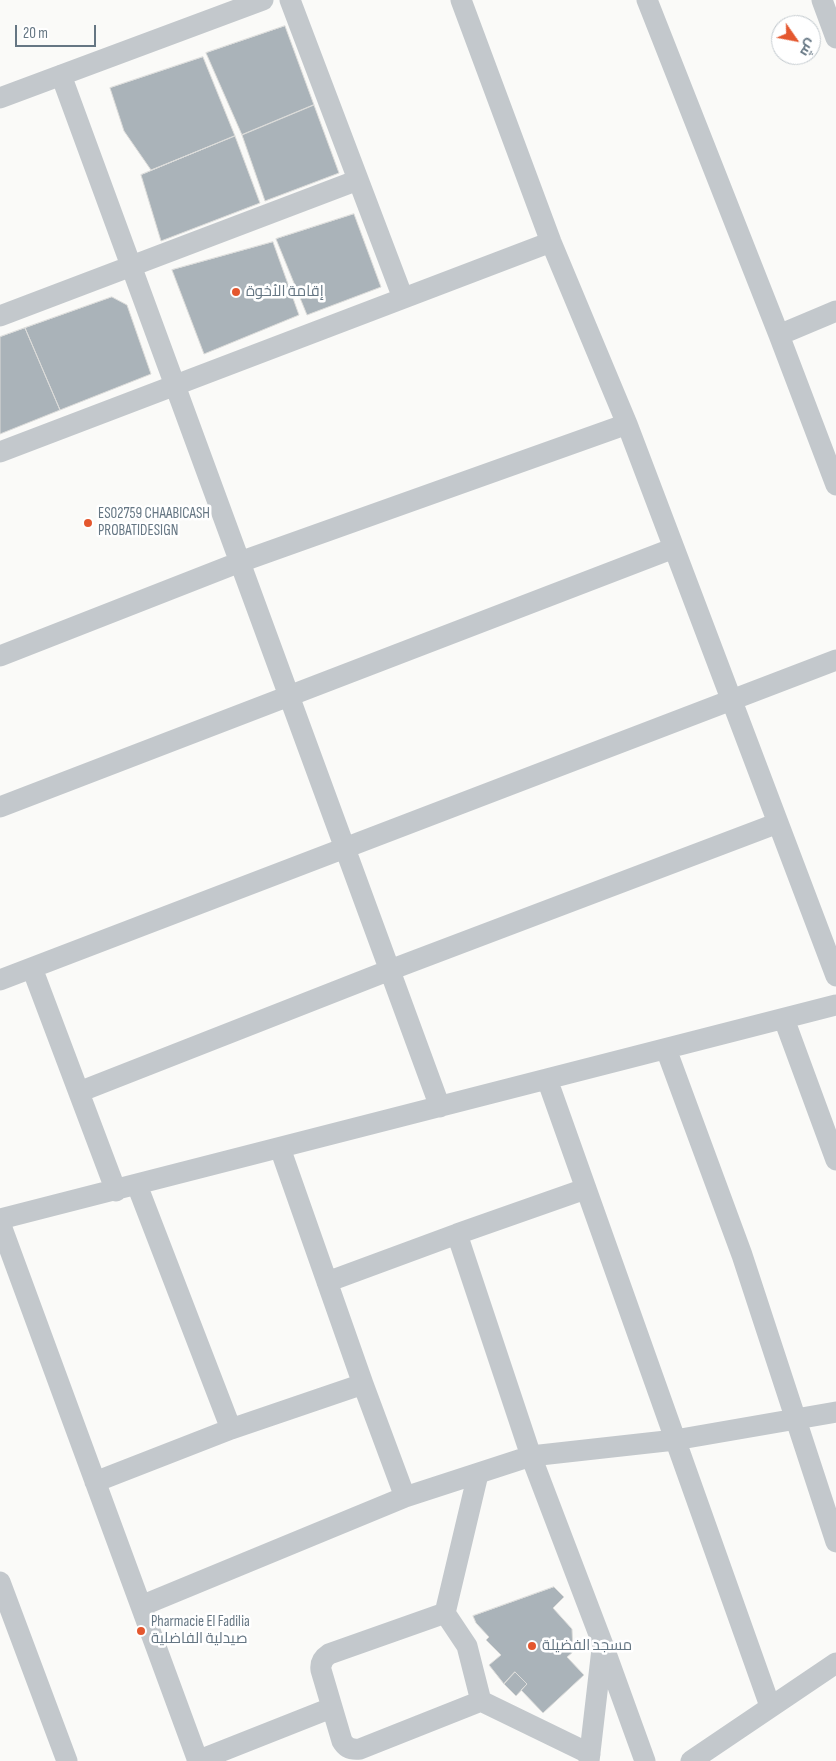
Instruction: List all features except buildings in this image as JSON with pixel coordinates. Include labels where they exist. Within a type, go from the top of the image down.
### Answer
[{"type":"street","points":[[0,98],[263,0]]},
{"type":"street","points":[[290,0],[403,298]]},
{"type":"street","points":[[461,0],[551,242],[627,424],[836,976]]},
{"type":"street","points":[[648,0],[780,335],[836,485]]},
{"type":"street","points":[[822,0],[836,38]]},
{"type":"street","points":[[61,75],[440,1107]]},
{"type":"street","points":[[0,316],[358,180]]},
{"type":"street","points":[[0,452],[551,242]]},
{"type":"street","points":[[780,335],[836,311]]},
{"type":"street","points":[[0,656],[240,562],[627,424]]},
{"type":"street","points":[[0,806],[674,548]]},
{"type":"street","points":[[0,980],[836,660]]},
{"type":"street","points":[[79,1092],[390,970],[778,823]]},
{"type":"street","points":[[32,968],[116,1191]]},
{"type":"street","points":[[331,1708],[197,1761],[0,1221],[836,1005]]},
{"type":"street","points":[[784,1018],[836,1160]]},
{"type":"street","points":[[666,1049],[742,1255],[836,1542]]},
{"type":"street","points":[[547,1079],[770,1706]]},
{"type":"street","points":[[280,1148],[362,1384],[404,1496]]},
{"type":"street","points":[[137,1186],[231,1430]]},
{"type":"street","points":[[327,1282],[585,1189]]},
{"type":"street","points":[[457,1234],[531,1456],[603,1644],[645,1761]]},
{"type":"street","points":[[95,1482],[231,1430],[362,1384]]},
{"type":"street","points":[[141,1606],[404,1496],[531,1456],[675,1440],[836,1412]]},
{"type":"street","points":[[478,1474],[445,1613],[467,1646],[481,1700],[590,1757],[603,1644]]},
{"type":"street","points":[[0,1582],[67,1761]]},
{"type":"street","points":[[445,1613],[325,1656],[320,1666],[331,1708],[344,1744],[356,1750],[481,1700]]},
{"type":"street","points":[[691,1761],[836,1663]]},
{"type":"place","name":"إقامة الأخوة","points":[[236,292]]},
{"type":"place","name":"ES02759 CHAABICASH PROBATIDESIGN","points":[[88,523]]},
{"type":"place","name":"Pharmacie El Fadilia صيدلية الفاضلية","points":[[141,1631]]},
{"type":"place","name":"مسجد الفضيلة","points":[[532,1646]]}]
